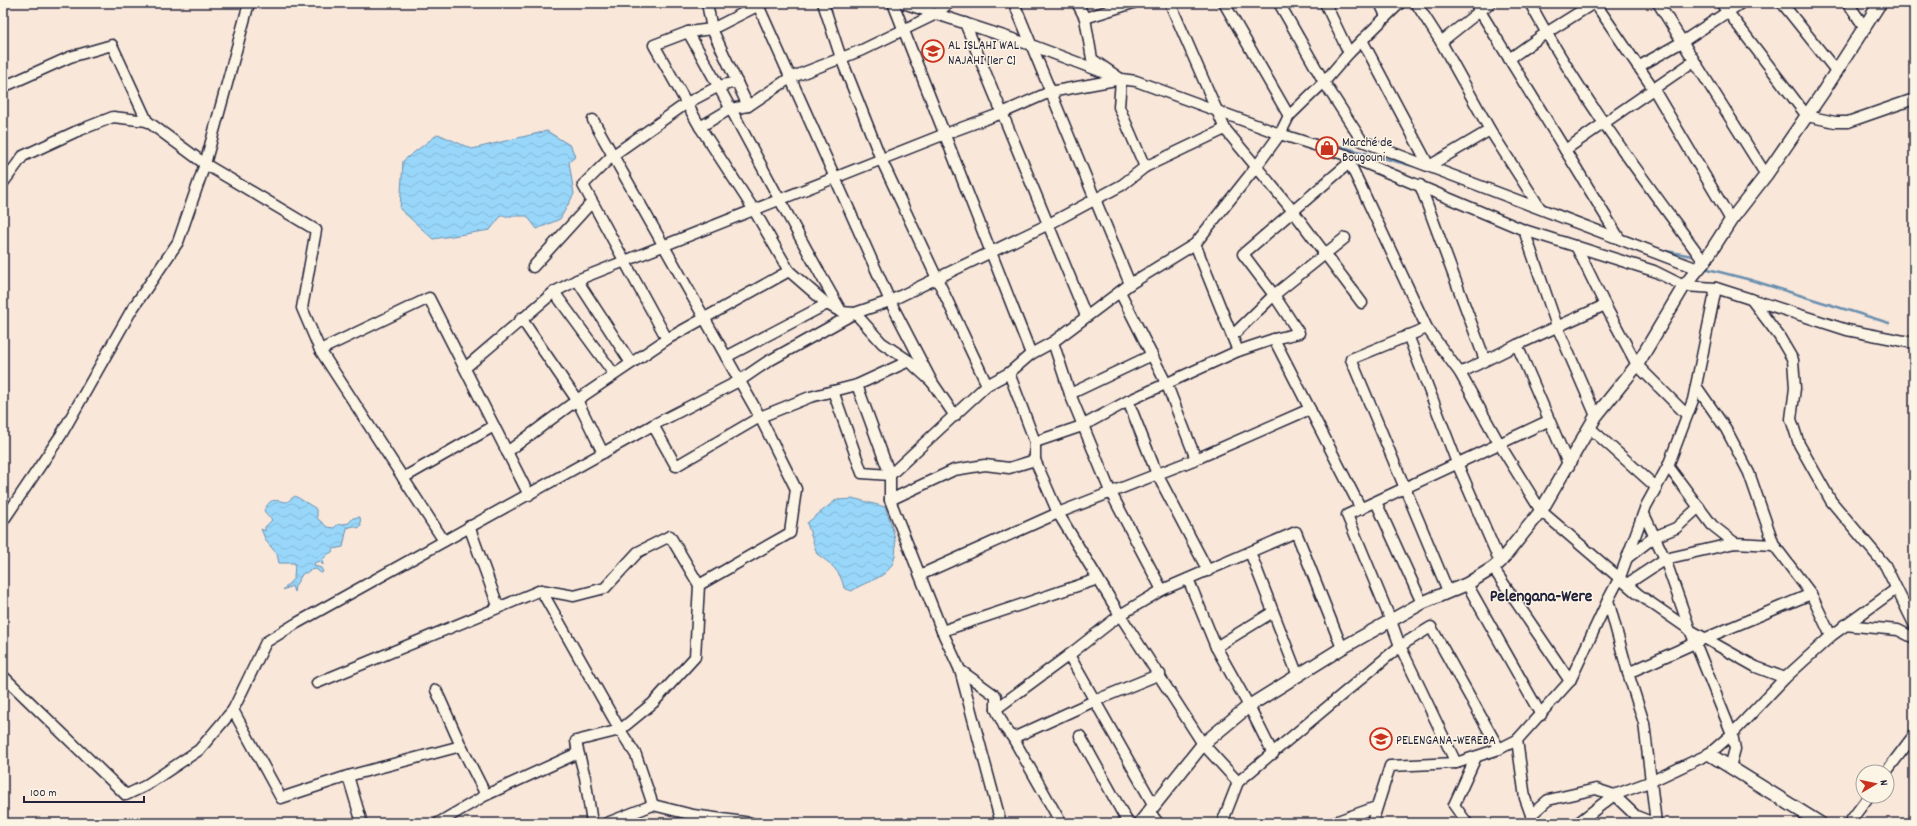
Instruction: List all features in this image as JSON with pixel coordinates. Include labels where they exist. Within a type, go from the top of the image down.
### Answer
[{"type":"street","points":[[3,521],[61,435],[131,311],[178,242],[205,164],[249,3]]},
{"type":"street","points":[[707,3],[712,29],[748,106]]},
{"type":"street","points":[[823,3],[841,58],[882,159],[988,385]]},
{"type":"street","points":[[893,3],[1031,354]]},
{"type":"street","points":[[903,3],[1032,45],[1121,79],[1136,81],[1420,185],[1524,230],[1654,271],[1684,286],[1716,288],[1847,330],[1914,343]]},
{"type":"street","points":[[700,127],[730,109],[748,106],[790,78],[862,50],[936,14],[949,3]]},
{"type":"street","points":[[1014,3],[1130,284]]},
{"type":"street","points":[[1077,3],[1085,18],[1092,59],[1121,79]]},
{"type":"street","points":[[1170,3],[1225,129],[1326,254],[1362,303]]},
{"type":"street","points":[[1224,3],[1289,116]]},
{"type":"street","points":[[1279,3],[1324,82],[1362,141],[1619,238],[1701,265]]},
{"type":"street","points":[[1325,3],[1349,53]]},
{"type":"street","points":[[1380,3],[1386,16]]},
{"type":"street","points":[[833,392],[862,473],[890,475],[988,385],[1009,373],[1031,354],[1053,342],[1130,284],[1195,244],[1256,167],[1280,134],[1289,116],[1324,82],[1349,53],[1400,3]]},
{"type":"street","points":[[1416,3],[1441,42],[1490,130],[1540,208]]},
{"type":"street","points":[[1441,42],[1477,7],[1490,3]]},
{"type":"street","points":[[1530,3],[1546,33],[1604,123],[1701,265]]},
{"type":"street","points":[[1509,59],[1546,33],[1594,3],[1653,88],[1731,220]]},
{"type":"street","points":[[1658,3],[1766,175]]},
{"type":"street","points":[[1721,3],[1806,116],[1835,122],[1848,122],[1914,99]]},
{"type":"street","points":[[1638,67],[1682,42],[1741,3]]},
{"type":"street","points":[[1782,3],[1837,72]]},
{"type":"street","points":[[1848,3],[1865,28]]},
{"type":"street","points":[[1140,823],[1203,744],[1249,706],[1342,648],[1391,620],[1422,603],[1467,584],[1496,565],[1541,511],[1569,466],[1596,416],[1637,365],[1684,286],[1701,265],[1731,220],[1766,175],[1837,72],[1880,3]]},
{"type":"street","points":[[932,382],[909,361],[882,343],[855,313],[841,312],[827,304],[789,271],[754,210],[700,127],[654,45],[688,32],[712,29],[760,4],[790,78],[890,301],[932,382],[955,416]]},
{"type":"street","points":[[1085,18],[1128,4]]},
{"type":"street","points":[[1477,7],[1619,238]]},
{"type":"street","points":[[965,23],[1086,316]]},
{"type":"street","points":[[688,32],[719,86],[779,200],[841,312]]},
{"type":"street","points":[[1362,40],[1429,166]]},
{"type":"street","points":[[3,87],[70,57],[112,45],[147,121],[205,164],[316,230],[302,308],[320,350],[444,541]]},
{"type":"street","points":[[1565,150],[1694,61]]},
{"type":"street","points":[[464,368],[554,292],[577,280],[626,262],[945,134],[1002,113],[1050,92],[1121,79]]},
{"type":"street","points":[[1121,79],[1119,107],[1145,168]]},
{"type":"street","points":[[667,339],[583,185],[612,156],[687,103],[719,86],[737,82]]},
{"type":"street","points":[[3,183],[23,156],[75,132],[113,117],[147,121]]},
{"type":"street","points":[[593,120],[760,417],[796,489],[790,533],[699,585]]},
{"type":"street","points":[[3,676],[126,794],[146,786],[199,750],[233,710],[266,642],[297,623],[653,425],[739,381],[767,362],[855,313],[890,301],[1095,201],[1122,185],[1145,168],[1225,129]]},
{"type":"street","points":[[1429,166],[1490,130]]},
{"type":"street","points":[[1035,442],[1082,426],[1128,401],[1167,385],[1238,352],[1274,339],[1299,333],[1274,295],[1243,254],[1292,211],[1347,159]]},
{"type":"street","points":[[1347,159],[1427,328],[1460,374],[1500,445],[1541,511],[1638,594],[1690,630],[1756,667],[1785,678]]},
{"type":"street","points":[[1420,185],[1485,360]]},
{"type":"street","points":[[533,267],[592,202]]},
{"type":"street","points":[[1524,230],[1557,326],[1596,416]]},
{"type":"street","points":[[1232,336],[1274,295],[1345,238]]},
{"type":"street","points":[[1195,244],[1238,352]]},
{"type":"street","points":[[1576,246],[1637,365],[1687,415]]},
{"type":"street","points":[[507,452],[577,400],[667,339],[789,271]]},
{"type":"street","points":[[577,280],[631,363]]},
{"type":"street","points":[[1624,581],[1627,558],[1656,487],[1668,466],[1687,415],[1696,386],[1716,288]]},
{"type":"street","points":[[554,292],[614,374]]},
{"type":"street","points":[[1120,292],[1167,385],[1196,459]]},
{"type":"street","points":[[320,350],[429,298],[529,495]]},
{"type":"street","points":[[1751,299],[1779,336],[1793,360],[1795,388],[1791,419],[1799,444],[1831,501],[1885,565],[1914,624]]},
{"type":"street","points":[[726,357],[827,304]]},
{"type":"street","points":[[1460,374],[1516,345],[1605,305]]},
{"type":"street","points":[[522,318],[577,400],[603,453]]},
{"type":"street","points":[[1427,328],[1351,359],[1448,591]]},
{"type":"street","points":[[1408,335],[1496,565],[1570,681]]},
{"type":"street","points":[[1274,339],[1361,509]]},
{"type":"street","points":[[1053,342],[1082,426],[1110,492],[1162,590]]},
{"type":"street","points":[[1516,345],[1569,466]]},
{"type":"street","points":[[1070,394],[1152,355]]},
{"type":"street","points":[[653,425],[676,466],[760,417],[810,397],[857,385],[909,361]]},
{"type":"street","points":[[1009,373],[1035,442],[1035,460],[1058,513],[1120,615],[1160,674],[1203,744],[1238,782]]},
{"type":"street","points":[[857,385],[890,475],[890,500],[942,631],[960,670],[1001,823]]},
{"type":"street","points":[[1696,386],[1726,429],[1748,473],[1774,545],[1810,594],[1831,636]]},
{"type":"street","points":[[1128,401],[1157,474],[1208,571]]},
{"type":"street","points":[[920,575],[1058,513],[1196,459],[1310,408]]},
{"type":"street","points":[[1456,763],[1400,646],[1391,620],[1346,515],[1457,463],[1500,445],[1548,421]]},
{"type":"street","points":[[403,478],[494,426]]},
{"type":"street","points":[[1590,428],[1656,487]]},
{"type":"street","points":[[890,500],[954,470],[985,465],[1009,468],[1035,460]]},
{"type":"street","points":[[1668,466],[1712,525],[1736,543]]},
{"type":"street","points":[[1376,502],[1422,603]]},
{"type":"street","points":[[1627,558],[1654,537],[1676,528],[1699,507]]},
{"type":"street","points":[[1644,514],[1665,559],[1690,630],[1732,734],[1735,749],[1730,767]]},
{"type":"street","points":[[469,526],[498,606]]},
{"type":"street","points":[[996,708],[1069,655],[1120,615],[1162,590],[1296,532],[1342,648]]},
{"type":"street","points":[[317,682],[498,606],[541,590],[574,596],[605,588],[638,552],[670,536],[699,585],[695,656],[652,703],[620,730],[576,741]]},
{"type":"street","points":[[1372,823],[1390,766],[1456,763],[1499,749],[1517,740],[1570,681],[1608,600],[1624,581],[1665,559],[1736,543],[1774,545]]},
{"type":"street","points":[[1250,552],[1298,676]]},
{"type":"street","points":[[942,631],[1098,579]]},
{"type":"street","points":[[1188,579],[1216,647],[1249,706],[1273,754]]},
{"type":"street","points":[[1467,584],[1541,715]]},
{"type":"street","points":[[1578,823],[1614,795],[1652,781],[1709,754],[1732,734],[1785,678],[1831,636],[1844,625],[1896,589]]},
{"type":"street","points":[[541,590],[620,730],[636,755],[653,805]]},
{"type":"street","points":[[1628,673],[1810,594]]},
{"type":"street","points":[[1533,819],[1548,800],[1563,798],[1572,793],[1596,789],[1614,795],[1636,816],[1655,823],[1652,781],[1644,722],[1628,673],[1608,600]]},
{"type":"street","points":[[1216,647],[1273,612]]},
{"type":"street","points":[[1844,625],[1898,630],[1914,638]]},
{"type":"street","points":[[1225,820],[1238,782],[1400,646],[1431,627],[1499,749]]},
{"type":"street","points":[[1069,655],[1158,823]]},
{"type":"street","points":[[960,670],[996,696],[996,708],[1005,728],[1013,738],[1061,823]]},
{"type":"street","points":[[1013,738],[1094,701],[1160,674]]},
{"type":"street","points":[[436,690],[461,746],[486,795]]},
{"type":"street","points":[[233,710],[281,798],[348,776],[461,746]]},
{"type":"street","points":[[1892,764],[1914,735]]},
{"type":"street","points":[[1080,736],[1128,823]]},
{"type":"street","points":[[1517,740],[1525,798],[1533,819]]},
{"type":"street","points":[[438,823],[486,795],[578,753],[576,741]]},
{"type":"street","points":[[576,741],[585,777],[592,823]]},
{"type":"street","points":[[1709,754],[1820,823]]},
{"type":"street","points":[[1467,823],[1454,805],[1476,757]]},
{"type":"street","points":[[348,776],[362,823]]},
{"type":"street","points":[[1849,823],[1863,804]]},
{"type":"street","points":[[607,823],[653,805],[693,815],[751,823]]},
{"type":"street","points":[[1332,823],[1376,807]]},
{"type":"water","points":[[547,131],[571,146],[575,157],[569,162],[574,194],[560,219],[537,229],[527,216],[501,216],[490,230],[433,239],[400,209],[403,161],[438,134],[472,149]]},
{"type":"water","points":[[295,496],[315,508],[317,518],[327,527],[334,528],[337,525],[349,523],[353,518],[360,517],[361,526],[358,528],[354,526],[347,528],[343,547],[333,549],[332,552],[322,560],[323,565],[319,561],[314,563],[315,566],[321,568],[323,572],[321,573],[316,569],[303,573],[295,586],[294,592],[292,586],[283,590],[294,578],[295,563],[279,563],[277,554],[266,541],[261,529],[265,531],[265,527],[272,520],[264,511],[271,501],[276,500],[287,502]]},
{"type":"water","points":[[856,499],[885,507],[891,523],[896,550],[891,566],[885,573],[852,591],[844,588],[838,572],[817,554],[807,523],[836,500]]},
{"type":"waterway","points":[[1386,9],[1392,3]]},
{"type":"waterway","points":[[1375,21],[1383,13]]},
{"type":"waterway","points":[[1309,138],[1413,166]]},
{"type":"waterway","points":[[1661,250],[1692,256]]},
{"type":"waterway","points":[[1704,268],[1751,280],[1889,323]]},
{"type":"place","name":"AL ISLAHI WAL NAJAHI [1er C]","points":[[933,51]]},
{"type":"place","name":"Marché de Bougouni","points":[[1327,148]]},
{"type":"place","name":"PELENGANA-WEREBA","points":[[1381,739]]},
{"type":"district","name":"Pelengana-Were","points":[[1541,595]]}]
